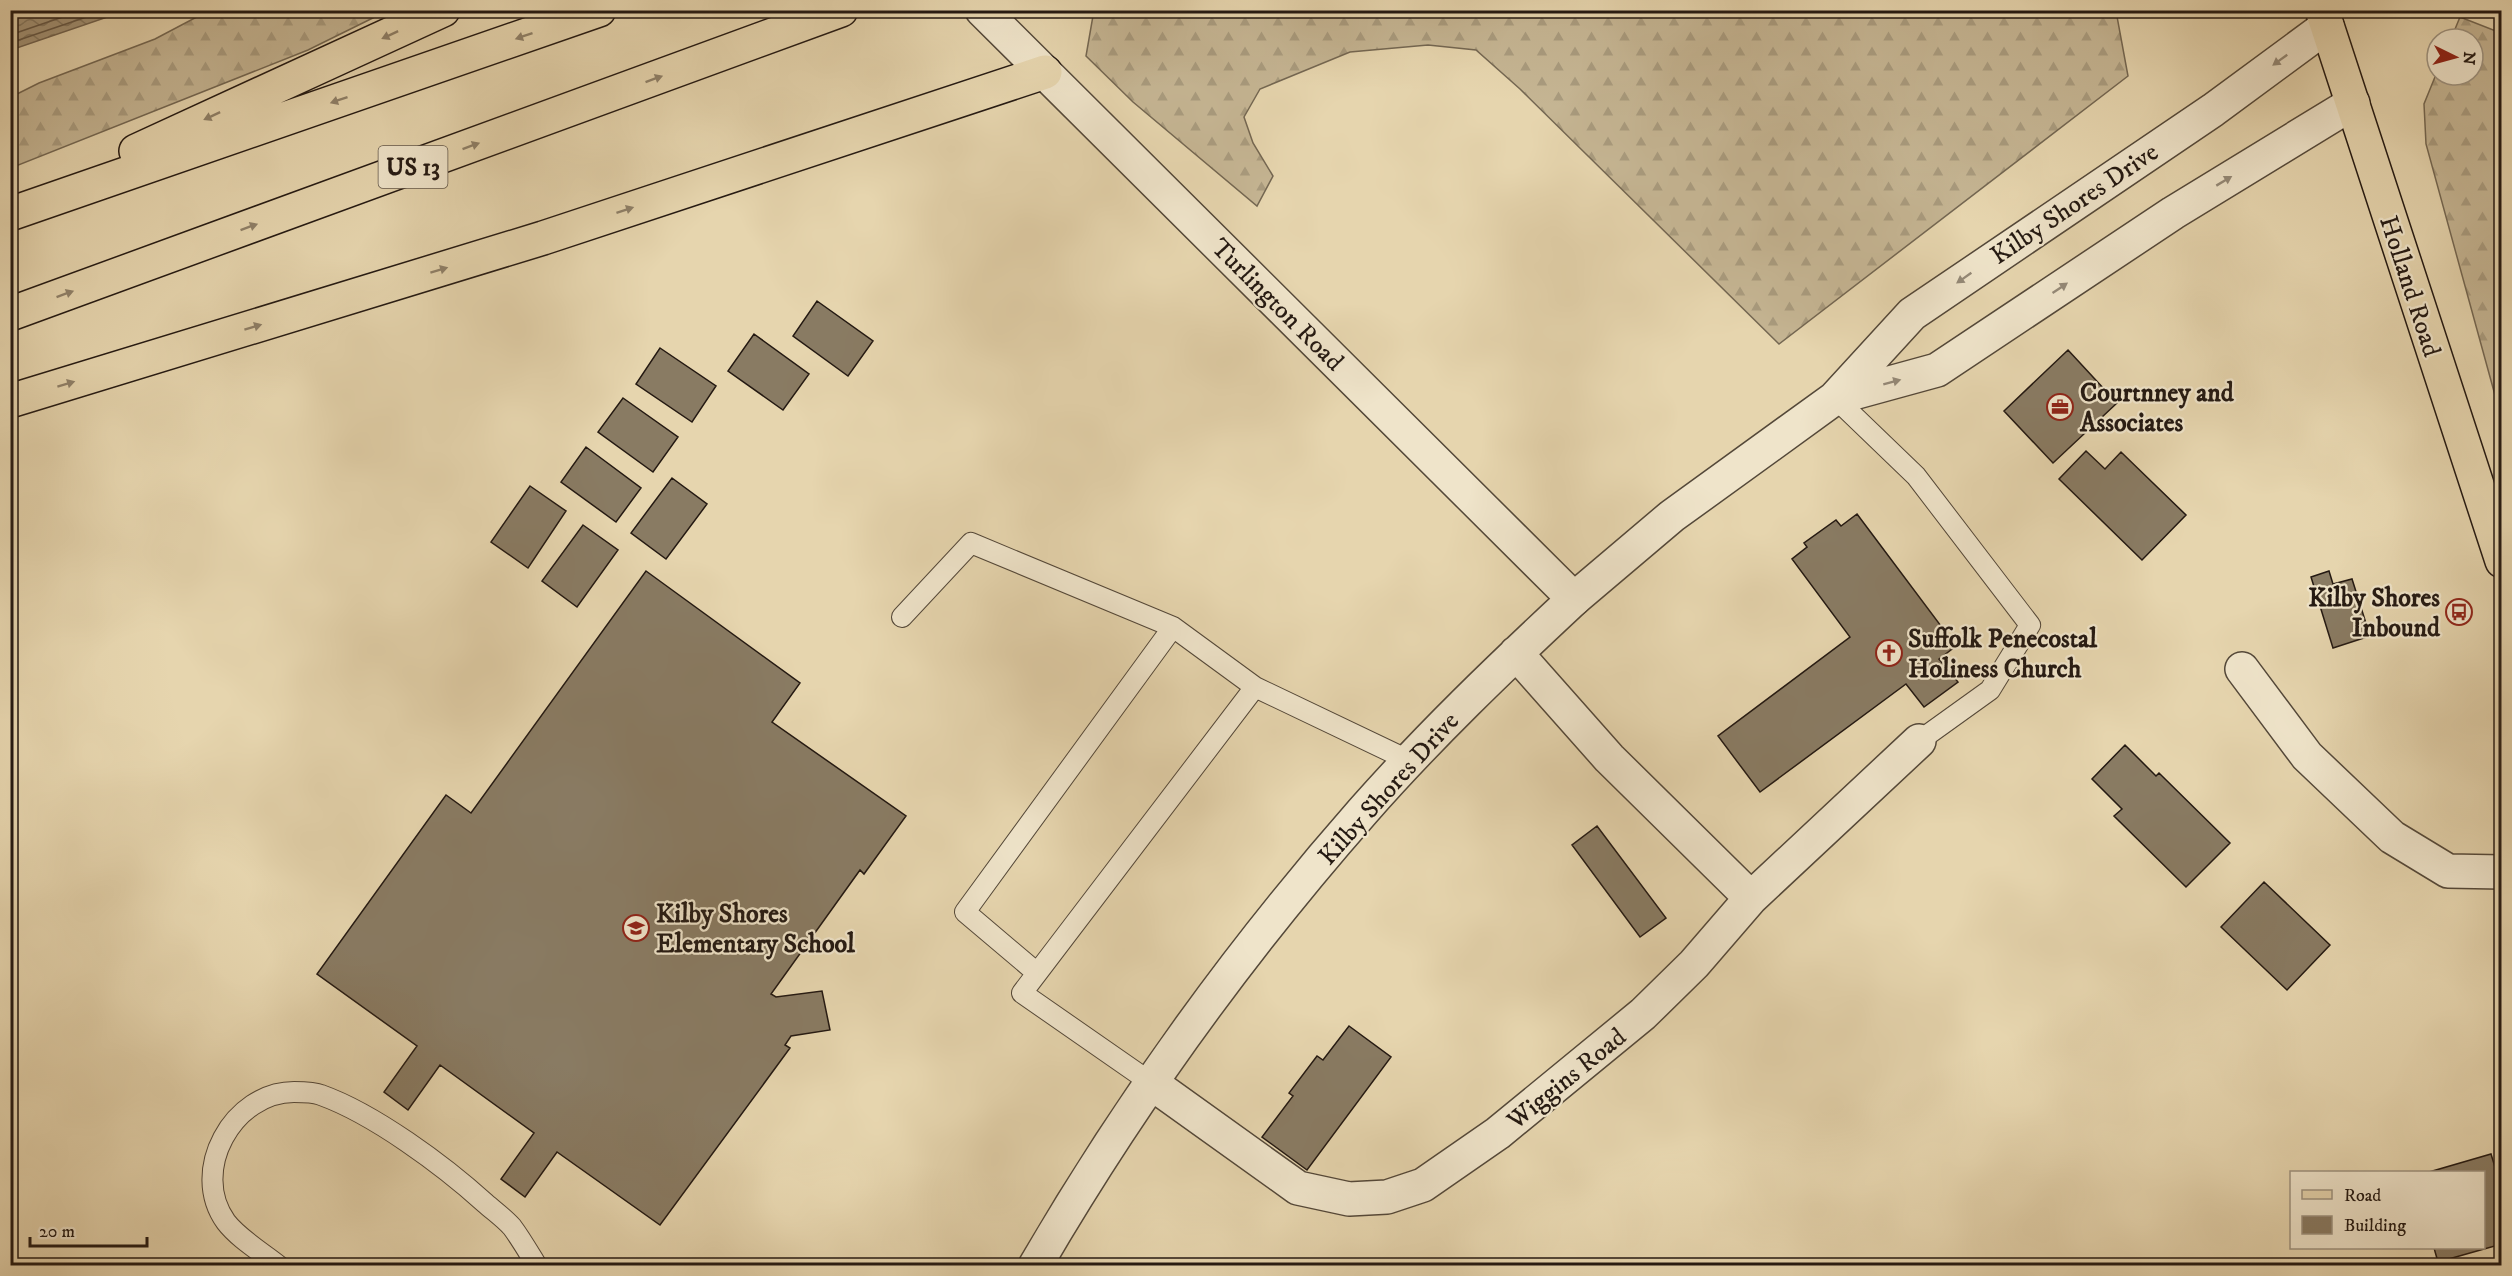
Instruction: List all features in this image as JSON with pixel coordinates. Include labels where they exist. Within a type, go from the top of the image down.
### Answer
[{"type":"main road","points":[[10,208],[443,10]]},
{"type":"main road","points":[[10,214],[599,10]]},
{"type":"main road","name":"US 13","points":[[10,314],[828,15]]},
{"type":"main road","name":"Holland Road","points":[[2325,18],[2502,561]]},
{"type":"main road","points":[[10,401],[543,238],[1045,72]]},
{"type":"street","name":"Turlington Road","points":[[982,10],[1574,599]]},
{"type":"street","name":"Kilby Shores Drive","points":[[1035,1266],[1091,1170],[1150,1082],[1233,968],[1364,810],[1516,653],[1574,599],[1672,516],[1836,398],[1912,314],[2213,110],[2325,18]]},
{"type":"street","name":"Kilby Shores Drive","points":[[1836,398],[1937,370],[2172,213],[2353,103]]},
{"type":"street","points":[[1516,653],[1609,758],[1750,898]]},
{"type":"street","points":[[2242,669],[2307,756],[2392,837],[2448,872],[2502,872]]},
{"type":"street","name":"Wiggins Road","points":[[1150,1082],[1298,1188],[1349,1199],[1387,1197],[1423,1185],[1498,1133],[1643,1014],[1695,964],[1750,898],[1919,741]]},
{"type":"lane","points":[[1836,398],[1916,476],[2030,625],[1990,690],[1919,741]]},
{"type":"lane","points":[[902,617],[971,543],[1173,627],[1256,687],[1410,761]]},
{"type":"lane","points":[[1037,973],[965,912],[1173,627]]},
{"type":"lane","points":[[1150,1082],[1022,993],[1256,687]]},
{"type":"lane","points":[[279,1266],[227,1222],[215,1197],[212,1175],[219,1143],[238,1115],[266,1097],[293,1092],[320,1095],[386,1129],[454,1177],[511,1226],[537,1266]]},
{"type":"green space","points":[[1094,10],[2116,11],[2128,76],[1779,344],[1520,89],[1476,50],[1428,45],[1350,52],[1260,89],[1244,117],[1253,143],[1273,176],[1257,206],[1133,102],[1086,56]]},
{"type":"green space","points":[[208,11],[387,11],[308,50],[11,168],[11,97],[39,83],[155,39]]},
{"type":"green space","points":[[2460,17],[2501,33],[2501,417],[2426,144],[2424,104],[2431,87],[2485,87],[2485,27],[2456,27]]},
{"type":"water","points":[[11,10],[125,10],[125,11],[11,50]]},
{"type":"building","points":[[817,301],[873,341],[848,376],[793,336]]},
{"type":"building","points":[[754,334],[809,374],[783,410],[728,371]]},
{"type":"building","points":[[660,348],[716,386],[692,422],[636,384]]},
{"type":"building","name":"Courtnney and Associates","points":[[2068,350],[2117,403],[2053,463],[2004,411]]},
{"type":"building","points":[[623,398],[678,437],[653,472],[598,432]]},
{"type":"building","points":[[586,447],[641,488],[616,522],[561,482]]},
{"type":"building","points":[[2086,451],[2105,469],[2121,452],[2186,515],[2142,560],[2059,479]]},
{"type":"building","points":[[672,478],[707,504],[666,559],[631,533]]},
{"type":"building","points":[[530,486],[566,511],[528,568],[491,542]]},
{"type":"building","name":"Suffolk Penecostal Holiness Church","points":[[1857,514],[1956,646],[1939,659],[1958,682],[1924,707],[1906,684],[1760,792],[1718,736],[1850,637],[1792,559],[1807,547],[1804,543],[1836,520],[1841,526]]},
{"type":"building","points":[[583,525],[618,550],[577,607],[542,581]]},
{"type":"building","points":[[646,571],[800,683],[772,722],[906,816],[864,874],[860,870],[771,994],[776,997],[822,991],[830,1030],[791,1036],[785,1045],[790,1048],[660,1225],[557,1152],[525,1197],[501,1179],[534,1133],[440,1065],[408,1110],[384,1092],[417,1046],[317,974],[446,795],[471,813]]},
{"type":"building","points":[[2329,571],[2333,584],[2352,579],[2370,636],[2333,648],[2311,577]]},
{"type":"building","points":[[2125,745],[2156,776],[2159,773],[2230,843],[2186,887],[2114,816],[2122,809],[2092,779]]},
{"type":"building","points":[[1597,826],[1666,918],[1640,937],[1572,845]]},
{"type":"building","points":[[2264,882],[2330,945],[2287,990],[2221,927]]},
{"type":"building","points":[[1349,1026],[1391,1057],[1307,1170],[1262,1137],[1293,1096],[1289,1093],[1317,1056],[1323,1060]]},
{"type":"building","points":[[2491,1154],[2502,1190],[2502,1244],[2485,1249],[2485,1171],[2432,1171]]},
{"type":"building","points":[[2434,1249],[2484,1249],[2438,1262]]},
{"type":"place","name":"Courtnney and Associates","points":[[2060,407]]},
{"type":"place","name":"Kilby Shores Inbound","points":[[2459,612]]},
{"type":"place","name":"Suffolk Penecostal Holiness Church","points":[[1889,653]]},
{"type":"place","name":"Kilby Shores Elementary School","points":[[636,928]]}]
